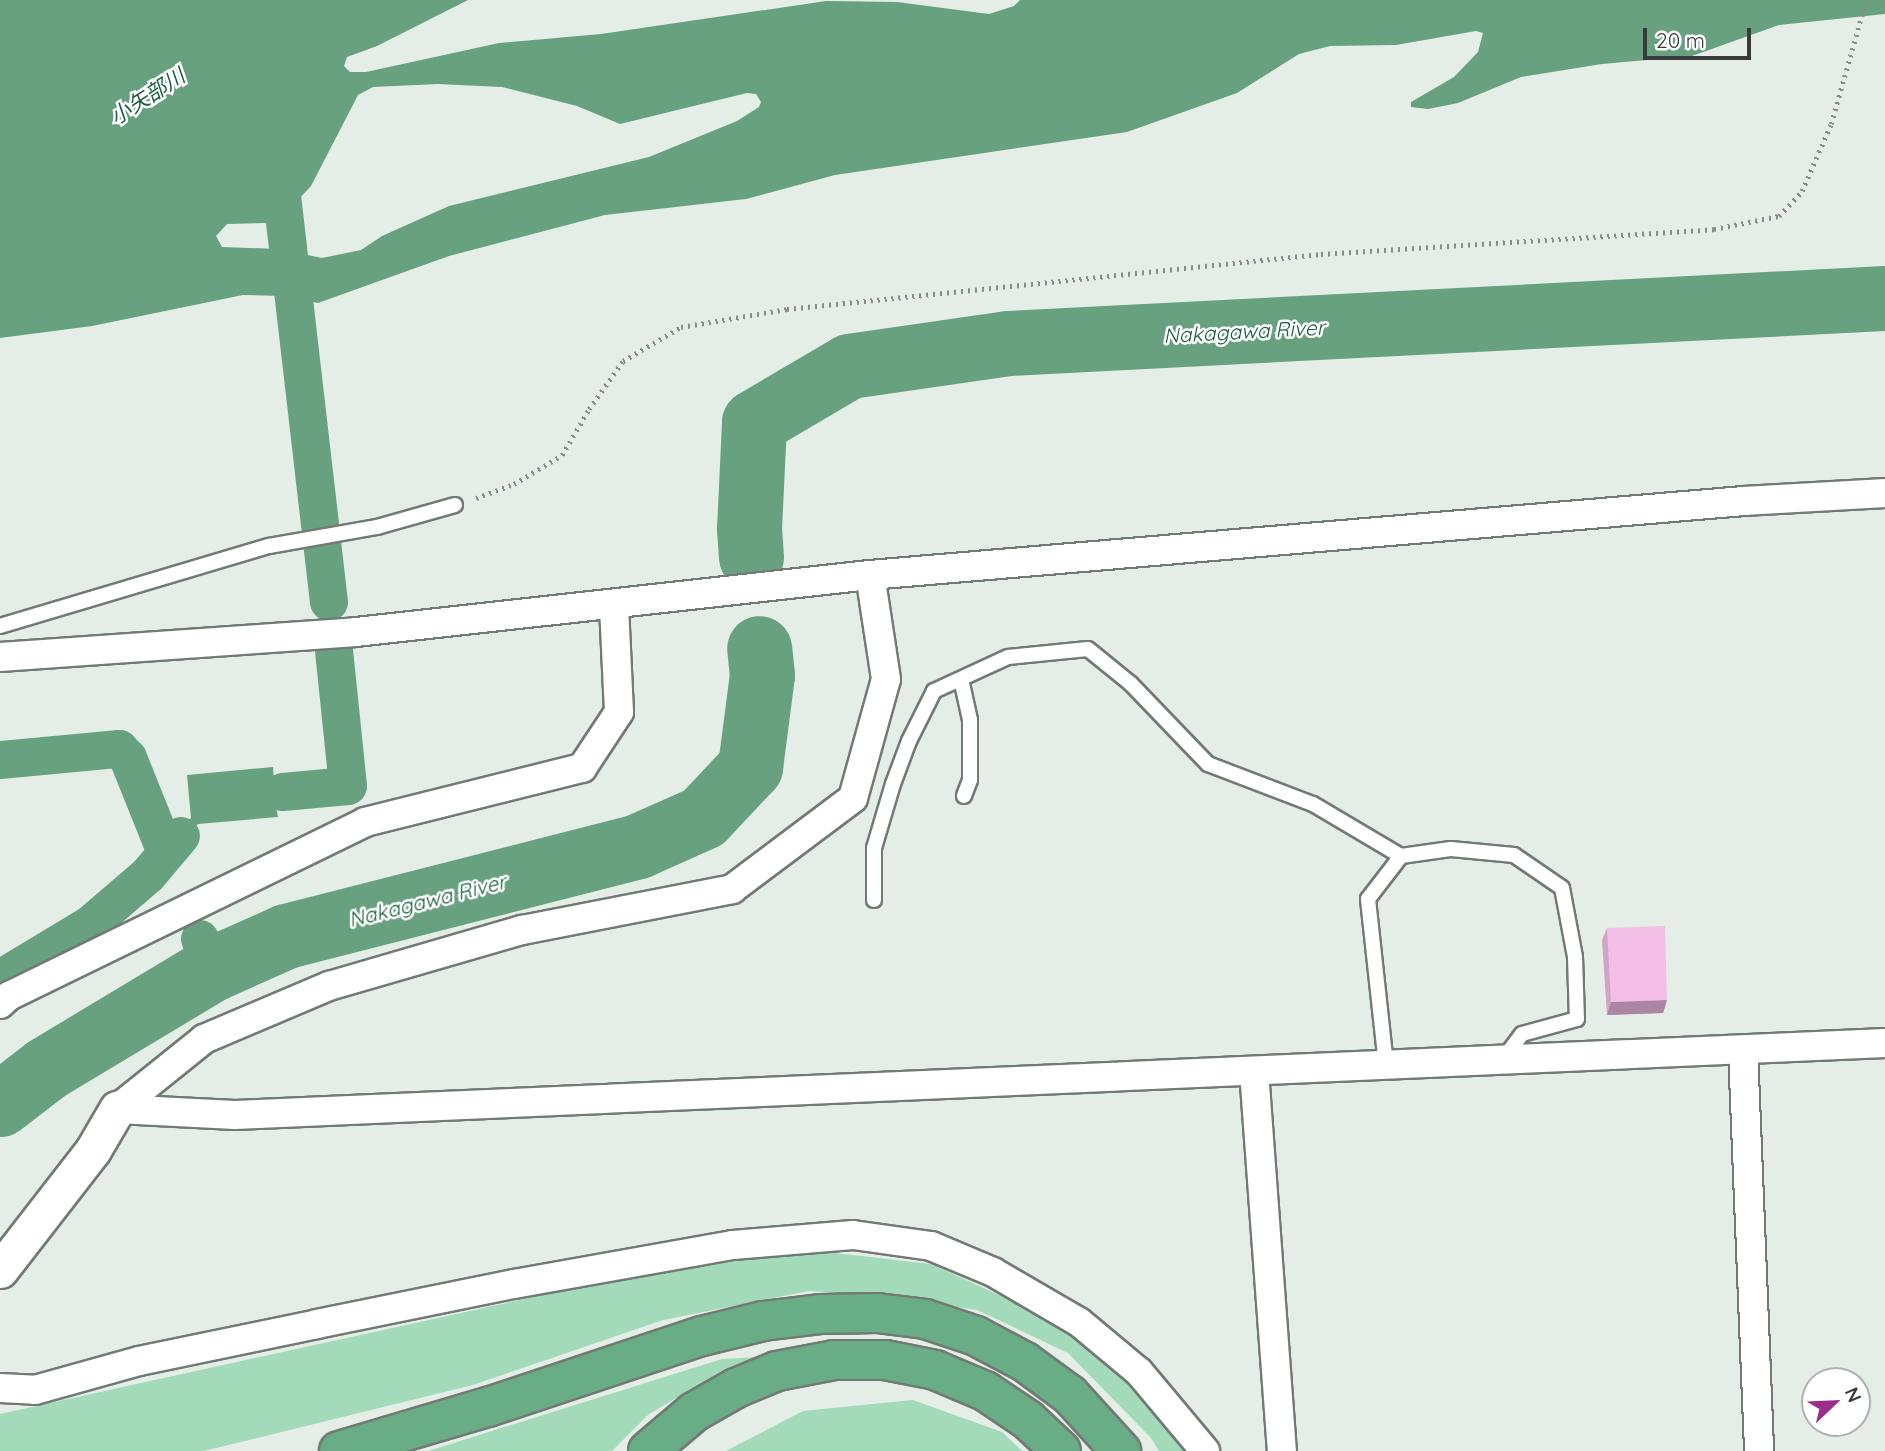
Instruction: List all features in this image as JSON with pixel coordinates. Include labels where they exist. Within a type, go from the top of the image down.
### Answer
[{"type":"highway","points":[[339,1451],[488,1407],[702,1336],[763,1321],[820,1314],[877,1313],[938,1324],[976,1336],[1025,1362],[1070,1395],[1121,1451]]},
{"type":"highway","points":[[648,1451],[694,1412],[736,1388],[777,1371],[834,1360],[885,1360],[935,1370],[985,1391],[1028,1420],[1061,1451]]},
{"type":"street","points":[[0,657],[356,632],[614,606],[870,575],[1744,501],[1885,493]]},
{"type":"street","points":[[0,1270],[93,1150],[117,1109],[204,1040],[329,986],[522,930],[732,889],[853,798],[886,679],[870,575]]},
{"type":"street","points":[[0,1004],[9,996],[365,822],[582,768],[619,712],[614,606]]},
{"type":"street","points":[[117,1109],[235,1115],[1885,1043]]},
{"type":"street","points":[[1743,1050],[1759,1451]]},
{"type":"street","points":[[1254,1071],[1282,1451]]},
{"type":"street","points":[[0,1388],[35,1390],[153,1359],[488,1289],[651,1259],[733,1245],[853,1235],[930,1247],[993,1272],[1079,1322],[1139,1372],[1205,1451]]},
{"type":"lane","points":[[0,626],[269,546],[377,527],[456,505]]},
{"type":"lane","points":[[873,900],[874,848],[909,741],[934,691],[1008,657],[1088,649],[1131,684],[1208,764],[1313,804],[1401,856],[1451,849],[1514,855],[1562,888],[1575,957],[1577,1019],[1522,1034],[1502,1060]]},
{"type":"lane","points":[[961,679],[970,720],[970,780],[964,796]]},
{"type":"lane","points":[[1385,1065],[1368,899],[1401,856]]},
{"type":"path","points":[[456,505],[514,484],[562,455],[589,409],[623,361],[681,327],[801,307],[1321,254],[1714,229],[1779,216],[1802,191],[1831,124],[1866,0]]},
{"type":"shaded area","points":[[818,1251],[931,1264],[1049,1318],[1115,1370],[1185,1451],[1159,1451],[1151,1438],[1068,1353],[977,1310],[878,1295],[809,1291],[663,1320],[473,1385],[204,1451],[0,1451],[0,1414],[643,1273]]},
{"type":"shaded area","points":[[760,1357],[702,1383],[649,1414],[612,1451],[428,1451],[722,1359]]},
{"type":"shaded area","points":[[913,1400],[1002,1432],[1022,1451],[726,1451],[803,1411]]},
{"type":"water","name":"小矢部川","points":[[0,0],[468,0],[377,46],[347,57],[344,66],[350,72],[366,72],[499,43],[601,34],[826,1],[897,2],[989,14],[1014,6],[1020,0],[1885,0],[1885,14],[1779,25],[1692,56],[1602,64],[1521,77],[1458,103],[1428,109],[1411,107],[1411,102],[1454,77],[1478,52],[1483,33],[1476,31],[1396,45],[1330,46],[1299,54],[1237,93],[1127,132],[835,175],[746,199],[605,215],[449,256],[318,303],[285,296],[243,295],[92,326],[0,338]],"holes":[[[438,84],[502,87],[577,106],[620,124],[747,93],[756,94],[761,102],[759,107],[737,121],[649,157],[449,206],[382,236],[361,250],[322,258],[279,249],[222,247],[216,236],[227,224],[267,223],[281,218],[311,186],[358,95],[373,87]]]},
{"type":"water","points":[[273,767],[274,780],[281,779],[284,805],[276,806],[278,817],[198,824],[186,839],[177,830],[191,818],[187,775]]},
{"type":"building","points":[[1665,926],[1667,1000],[1611,1002],[1607,928]]},
{"type":"waterway","points":[[275,163],[279,170],[329,602]]},
{"type":"waterway","name":"Nakagawa River","points":[[751,557],[749,529],[754,422],[849,366],[1008,343],[1885,298]]},
{"type":"waterway","name":"Nakagawa River","points":[[0,1104],[47,1068],[212,969],[286,936],[638,846],[703,817],[750,767],[762,675],[759,648]]},
{"type":"waterway","points":[[283,792],[348,786],[334,651]]},
{"type":"waterway","points":[[0,760],[119,749],[128,758],[163,845]]},
{"type":"waterway","points":[[0,979],[91,924],[148,875],[181,836]]},
{"type":"waterway","points":[[200,939],[212,969]]}]
